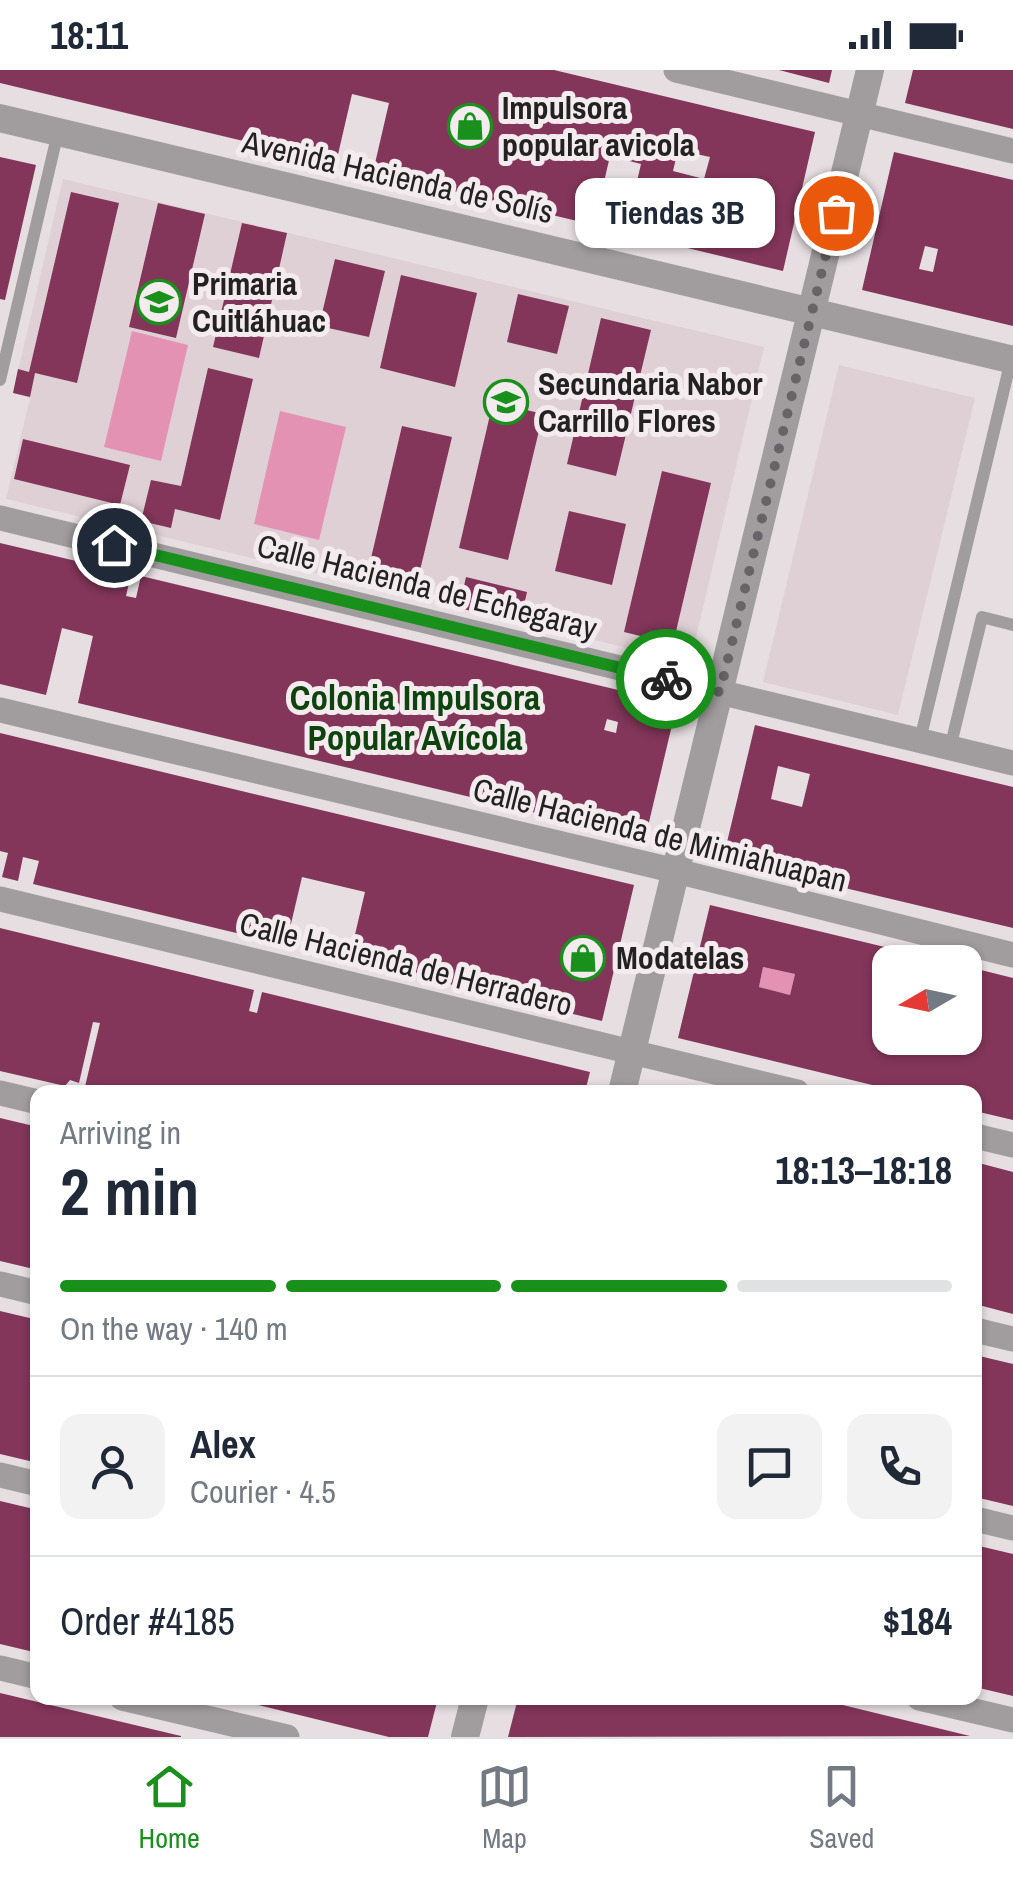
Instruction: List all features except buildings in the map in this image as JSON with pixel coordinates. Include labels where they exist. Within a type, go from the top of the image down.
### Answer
[{"type":"street","points":[[676,70],[1013,151]]},
{"type":"street","points":[[624,1085],[870,70]]},
{"type":"street","name":"Avenida Hacienda de Solís","points":[[0,118],[1012,360]]},
{"type":"street","name":"Calle Hacienda de Echegaray","points":[[0,518],[1013,763]]},
{"type":"street","name":"Calle Hacienda de Mimiahuapan","points":[[0,710],[1013,955]]},
{"type":"street","name":"Calle Hacienda de Herradero","points":[[0,899],[768,1085]]},
{"type":"street","points":[[0,1092],[30,1100]]},
{"type":"street","points":[[982,1138],[1013,1145]]},
{"type":"street","points":[[0,1284],[30,1291]]},
{"type":"street","points":[[982,1332],[1013,1340]]},
{"type":"street","points":[[0,1475],[30,1482]]},
{"type":"street","points":[[982,1521],[1013,1528]]},
{"type":"street","points":[[0,1668],[30,1675]]},
{"type":"street","points":[[152,1705],[287,1737]]},
{"type":"street","points":[[466,1737],[473,1705]]},
{"type":"street","points":[[948,1705],[1013,1720]]},
{"type":"lane","points":[[0,380],[58,132]]},
{"type":"lane","points":[[920,740],[1012,360]]},
{"type":"lane","points":[[950,748],[982,617],[1013,625]]},
{"type":"shaded area","name":"Secundaria Nabor Carrillo Flores","points":[[63,179],[764,347],[690,663],[6,499],[30,398],[13,393]]},
{"type":"shaded area","points":[[132,331],[188,345],[161,461],[104,447]]},
{"type":"shaded area","points":[[839,365],[975,398],[898,715],[763,682]]},
{"type":"shaded area","points":[[280,411],[346,427],[319,540],[254,524]]},
{"type":"shaded area","points":[[763,967],[795,974],[790,995],[759,987]]},
{"type":"way so far","points":[[666,679],[720,692],[836,213]]},
{"type":"place","name":"Impulsora popular avicola","points":[[470,126]]},
{"type":"place","name":"Tiendas 3B","points":[[836,213]]},
{"type":"place","name":"Primaria Cuitláhuac","points":[[159,302]]},
{"type":"place","name":"Secundaria Nabor Carrillo Flores","points":[[506,402]]},
{"type":"place","name":"Modatelas","points":[[583,958]]},
{"type":"district","name":"Colonia Impulsora Popular Avícola","points":[[415,718]]},
{"type":"route","points":[[114,545],[666,679]]}]
